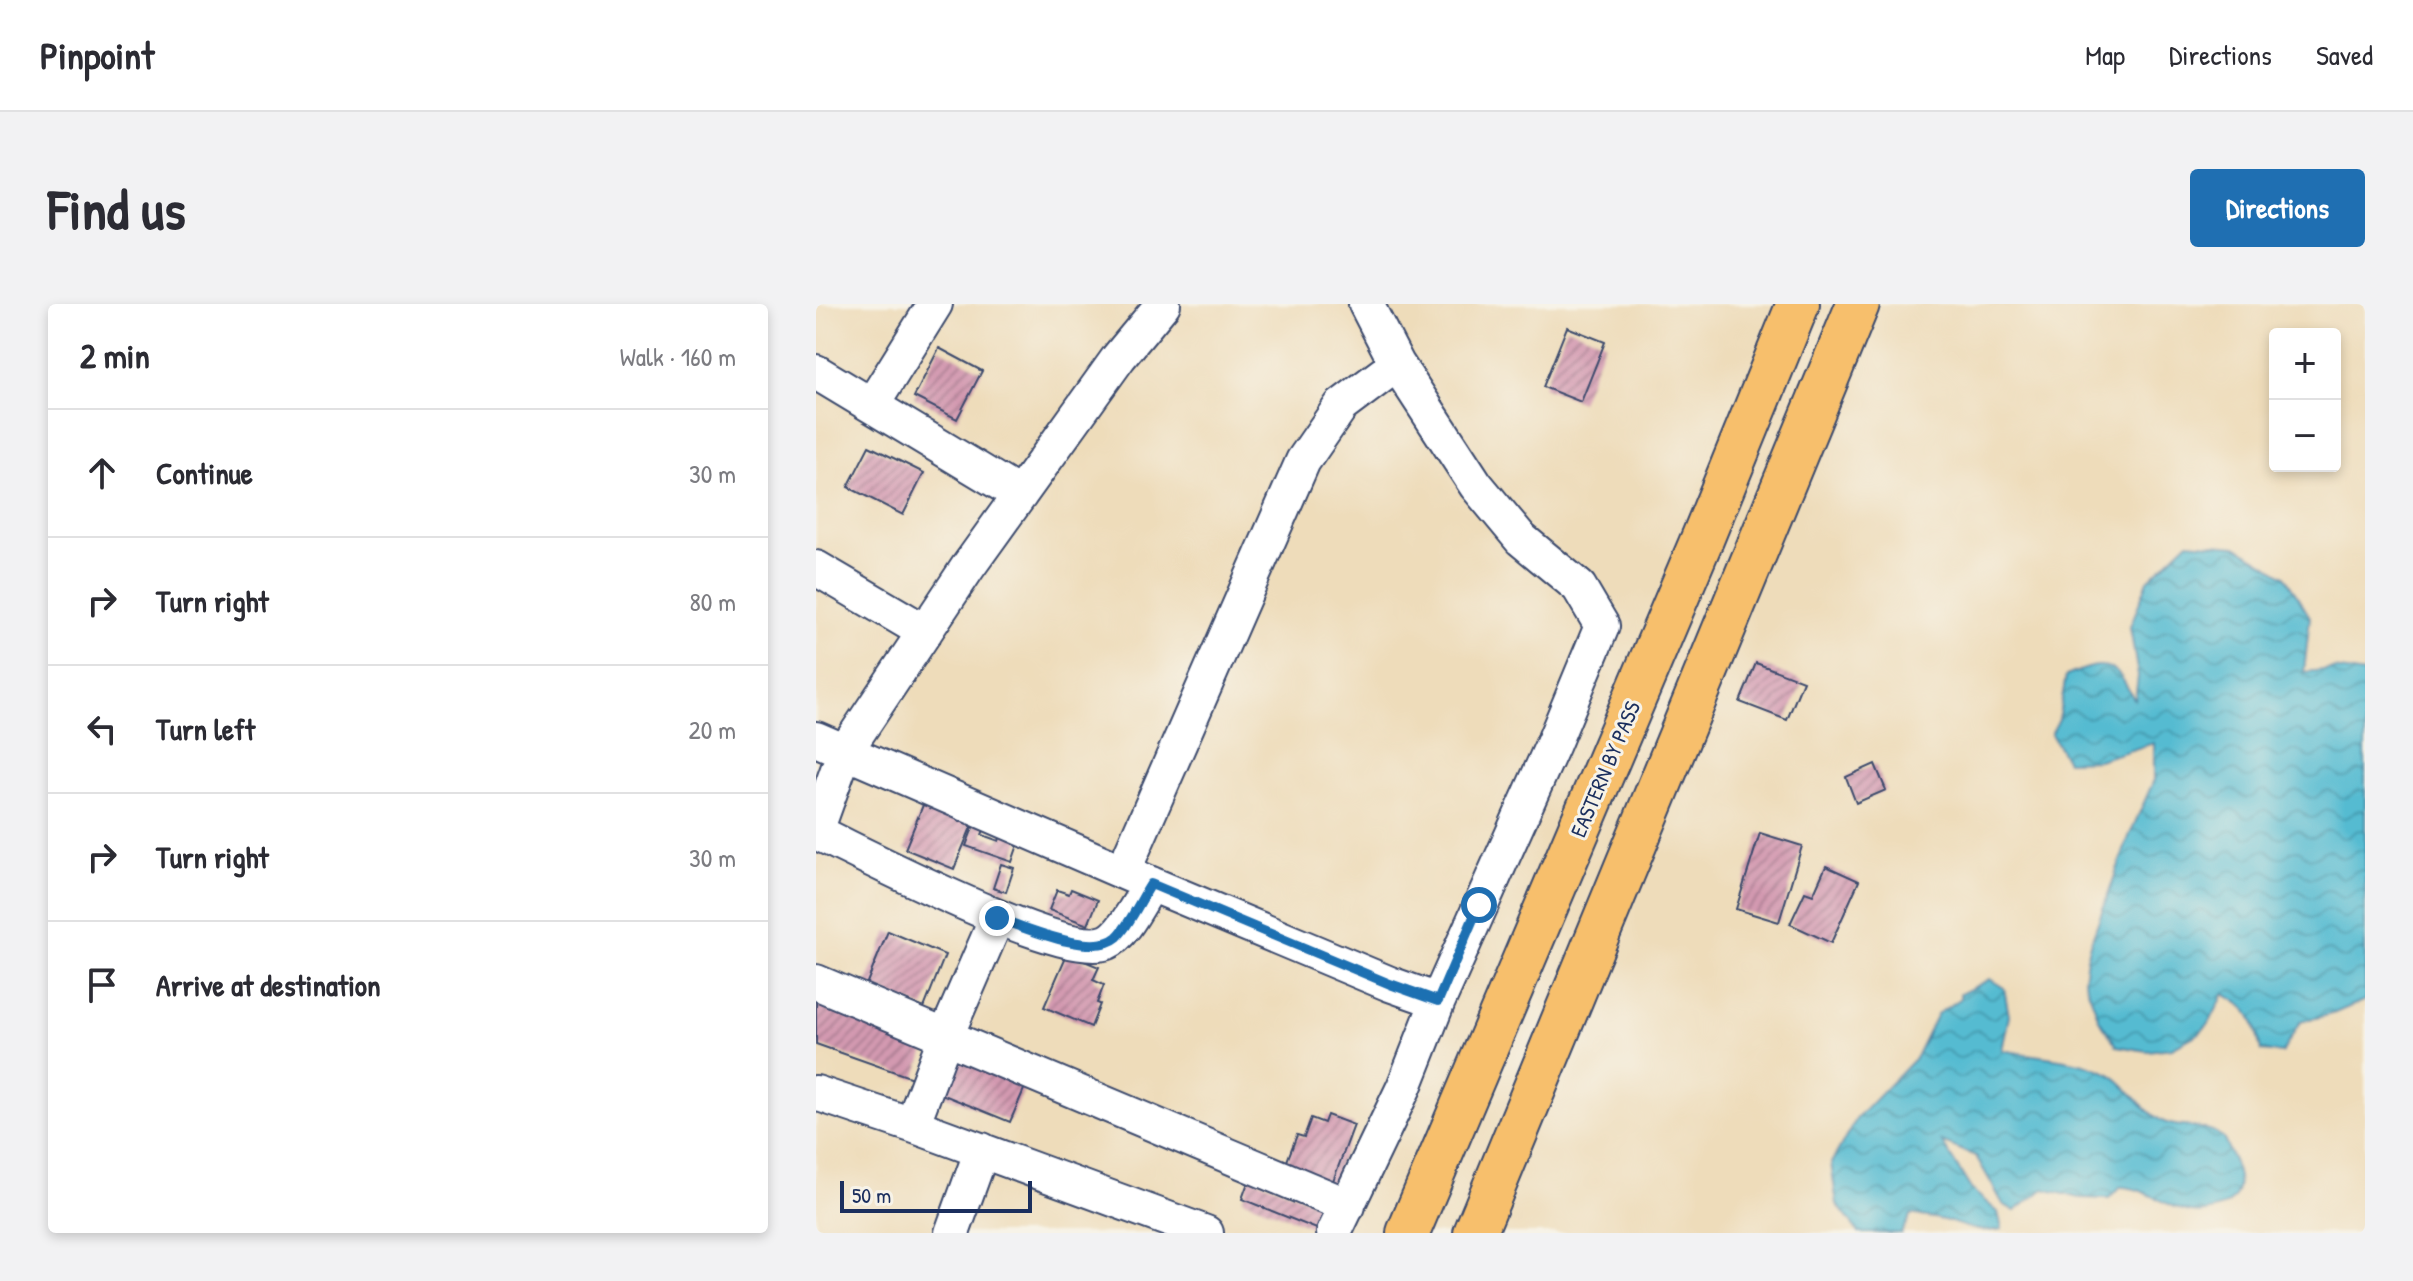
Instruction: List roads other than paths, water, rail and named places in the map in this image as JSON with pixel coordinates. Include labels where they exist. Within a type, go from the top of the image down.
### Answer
[{"type":"main road","name":"EASTERN BY PASS","points":[[1408,1233],[1703,537],[1798,304]]},
{"type":"main road","points":[[1475,1233],[1858,304]]},
{"type":"street","points":[[872,405],[935,304]]},
{"type":"street","points":[[1163,304],[1119,357],[925,632],[830,746],[816,831],[997,918],[1074,943],[1092,945],[1117,937],[1137,878],[1303,461],[1341,406],[1397,364]]},
{"type":"street","points":[[816,982],[1341,1219],[1404,1087],[1438,1001],[1602,626],[1579,587],[1521,539],[1476,485],[1397,364],[1371,316],[1400,304]]},
{"type":"street","points":[[816,372],[1020,495]]},
{"type":"street","points":[[816,568],[925,632]]},
{"type":"street","points":[[830,746],[1137,878],[1390,984],[1438,1001]]},
{"type":"street","points":[[912,1125],[945,1038],[997,918]]},
{"type":"street","points":[[816,1093],[982,1150],[1185,1229]]},
{"type":"street","points":[[952,1233],[982,1150]]},
{"type":"water","points":[[2188,542],[2236,546],[2285,576],[2310,617],[2304,672],[2334,669],[2365,674],[2365,1000],[2335,1013],[2300,1022],[2282,1053],[2261,1051],[2251,1016],[2224,994],[2209,1024],[2198,1034],[2172,1048],[2147,1051],[2117,1046],[2099,1019],[2084,979],[2088,950],[2130,834],[2154,780],[2154,743],[2098,760],[2067,761],[2051,734],[2058,721],[2066,676],[2095,666],[2109,667],[2121,677],[2135,700],[2138,676],[2130,627],[2148,580]]},
{"type":"water","points":[[1990,979],[2004,988],[2009,1016],[2002,1050],[2092,1066],[2120,1082],[2148,1111],[2164,1122],[2218,1134],[2226,1143],[2238,1174],[2238,1191],[2234,1198],[2219,1209],[2195,1213],[2131,1188],[2120,1187],[2109,1199],[2080,1198],[2044,1189],[2015,1211],[2003,1204],[1976,1156],[1942,1142],[1971,1189],[1998,1212],[2002,1229],[1976,1230],[1911,1214],[1901,1233],[1859,1233],[1837,1204],[1831,1163],[1857,1118],[1916,1057],[1937,1014],[1960,999],[1960,994]]}]
